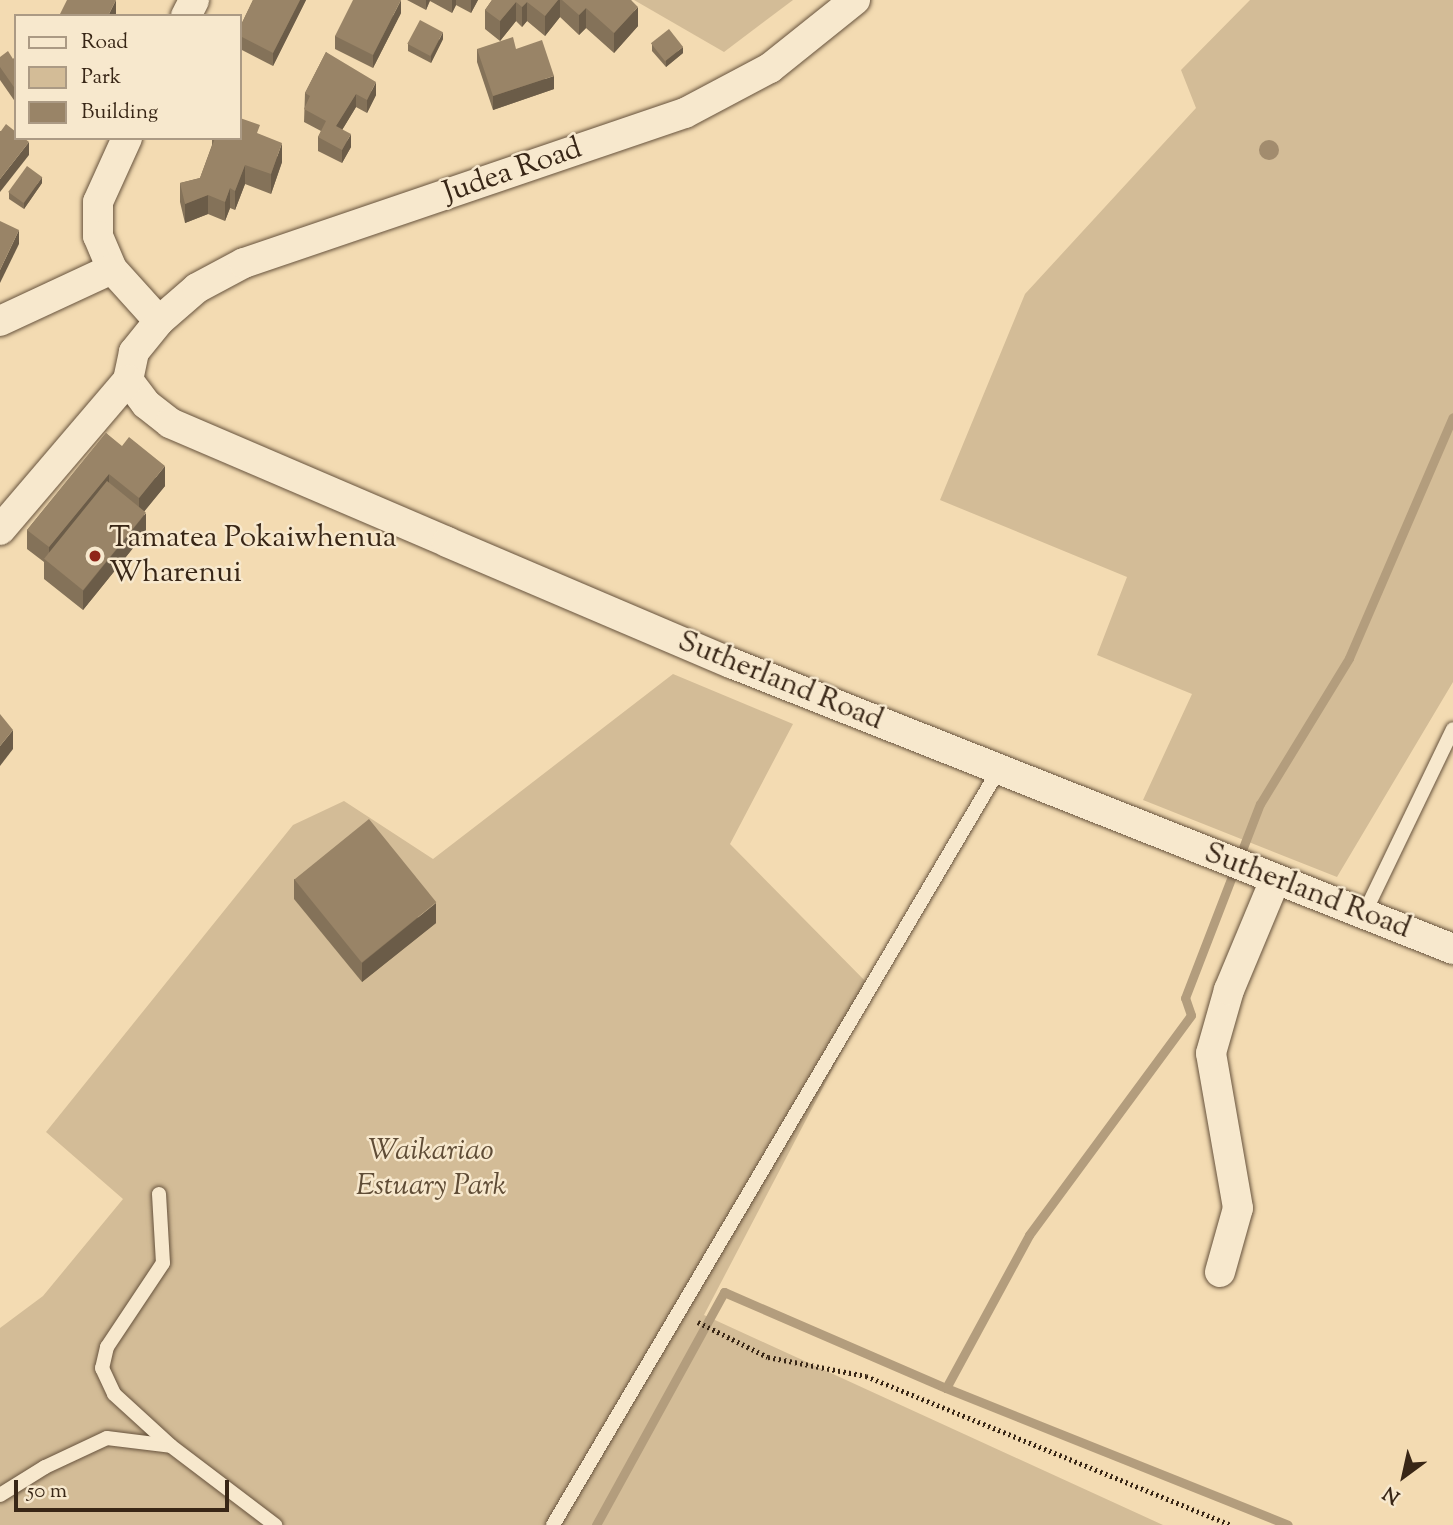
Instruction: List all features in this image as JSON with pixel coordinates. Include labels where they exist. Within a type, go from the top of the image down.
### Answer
[{"type":"street","name":"Judea Road","points":[[128,380],[134,352],[159,321],[197,288],[244,264],[685,113],[770,68],[855,0]]},
{"type":"street","points":[[126,140],[98,202],[97,236],[112,269],[159,321]]},
{"type":"street","points":[[0,321],[112,269]]},
{"type":"street","points":[[0,530],[128,380]]},
{"type":"street","name":"Sutherland Road","points":[[128,380],[146,404],[170,423],[731,663],[1453,949]]},
{"type":"street","points":[[1220,1272],[1238,1208],[1211,1053],[1229,990],[1275,880]]},
{"type":"lane","points":[[1364,914],[1453,729]]},
{"type":"lane","points":[[552,1525],[998,771]]},
{"type":"lane","points":[[159,1194],[163,1262],[113,1336],[102,1368],[114,1394],[171,1446],[275,1525]]},
{"type":"lane","points":[[0,1495],[45,1467],[107,1438],[171,1446]]},
{"type":"path","points":[[720,1334],[768,1357],[866,1376],[1231,1525]]},
{"type":"green space","points":[[634,0],[793,0],[724,52]]},
{"type":"green space","points":[[1250,0],[1453,0],[1453,682],[1337,877],[1143,800],[1192,694],[1097,655],[1127,577],[940,500],[1025,294],[1196,108],[1181,70]]},
{"type":"green space","name":"Waikariao Estuary Park","points":[[673,674],[793,724],[730,844],[874,990],[704,1315],[1163,1525],[0,1525],[0,1328],[43,1296],[123,1199],[46,1132],[293,825],[344,801],[433,859]]},
{"type":"building","points":[[67,0],[116,0],[109,14],[60,14]]},
{"type":"building","points":[[253,0],[300,0],[273,53],[242,37],[242,23]]},
{"type":"building","points":[[353,0],[401,0],[373,55],[335,36]]},
{"type":"building","points":[[492,0],[558,0],[545,16],[527,2],[522,7],[516,2],[500,21],[485,10]]},
{"type":"building","points":[[562,0],[631,0],[638,7],[614,33],[586,8],[579,15]]},
{"type":"building","points":[[420,20],[443,32],[430,56],[407,44]]},
{"type":"building","points":[[669,29],[683,47],[665,61],[651,43]]},
{"type":"building","points":[[513,37],[516,49],[542,40],[554,76],[493,96],[477,49]]},
{"type":"building","points":[[8,51],[14,58],[14,87],[0,67],[0,57]]},
{"type":"building","points":[[326,52],[376,82],[367,100],[356,94],[336,126],[351,134],[342,150],[318,137],[326,121],[304,109],[310,96],[305,93]]},
{"type":"building","points":[[242,119],[260,125],[257,133],[282,143],[271,174],[245,165],[235,191],[230,188],[225,202],[208,195],[185,204],[180,183],[200,178],[214,140],[242,140]]},
{"type":"building","points":[[6,124],[14,130],[14,140],[29,142],[0,179],[0,131]]},
{"type":"building","points":[[27,166],[42,177],[24,203],[8,192]]},
{"type":"building","points":[[0,221],[19,230],[0,270]]},
{"type":"building","points":[[106,433],[122,446],[129,437],[165,466],[139,498],[109,474],[49,547],[27,530]]},
{"type":"building","name":"Tamatea Pokaiwhenua Wharenui","points":[[107,481],[146,512],[83,590],[44,559]]},
{"type":"building","points":[[0,714],[13,730],[0,746]]},
{"type":"building","points":[[369,819],[436,902],[362,963],[294,879]]},
{"type":"waterway","points":[[946,1388],[1029,1235],[1191,1015],[1185,998],[1260,804],[1349,658],[1453,417]]},
{"type":"waterway","points":[[596,1525],[724,1292],[946,1388],[1288,1525]]},
{"type":"place","name":"Tamatea Pokaiwhenua Wharenui","points":[[95,556]]}]
